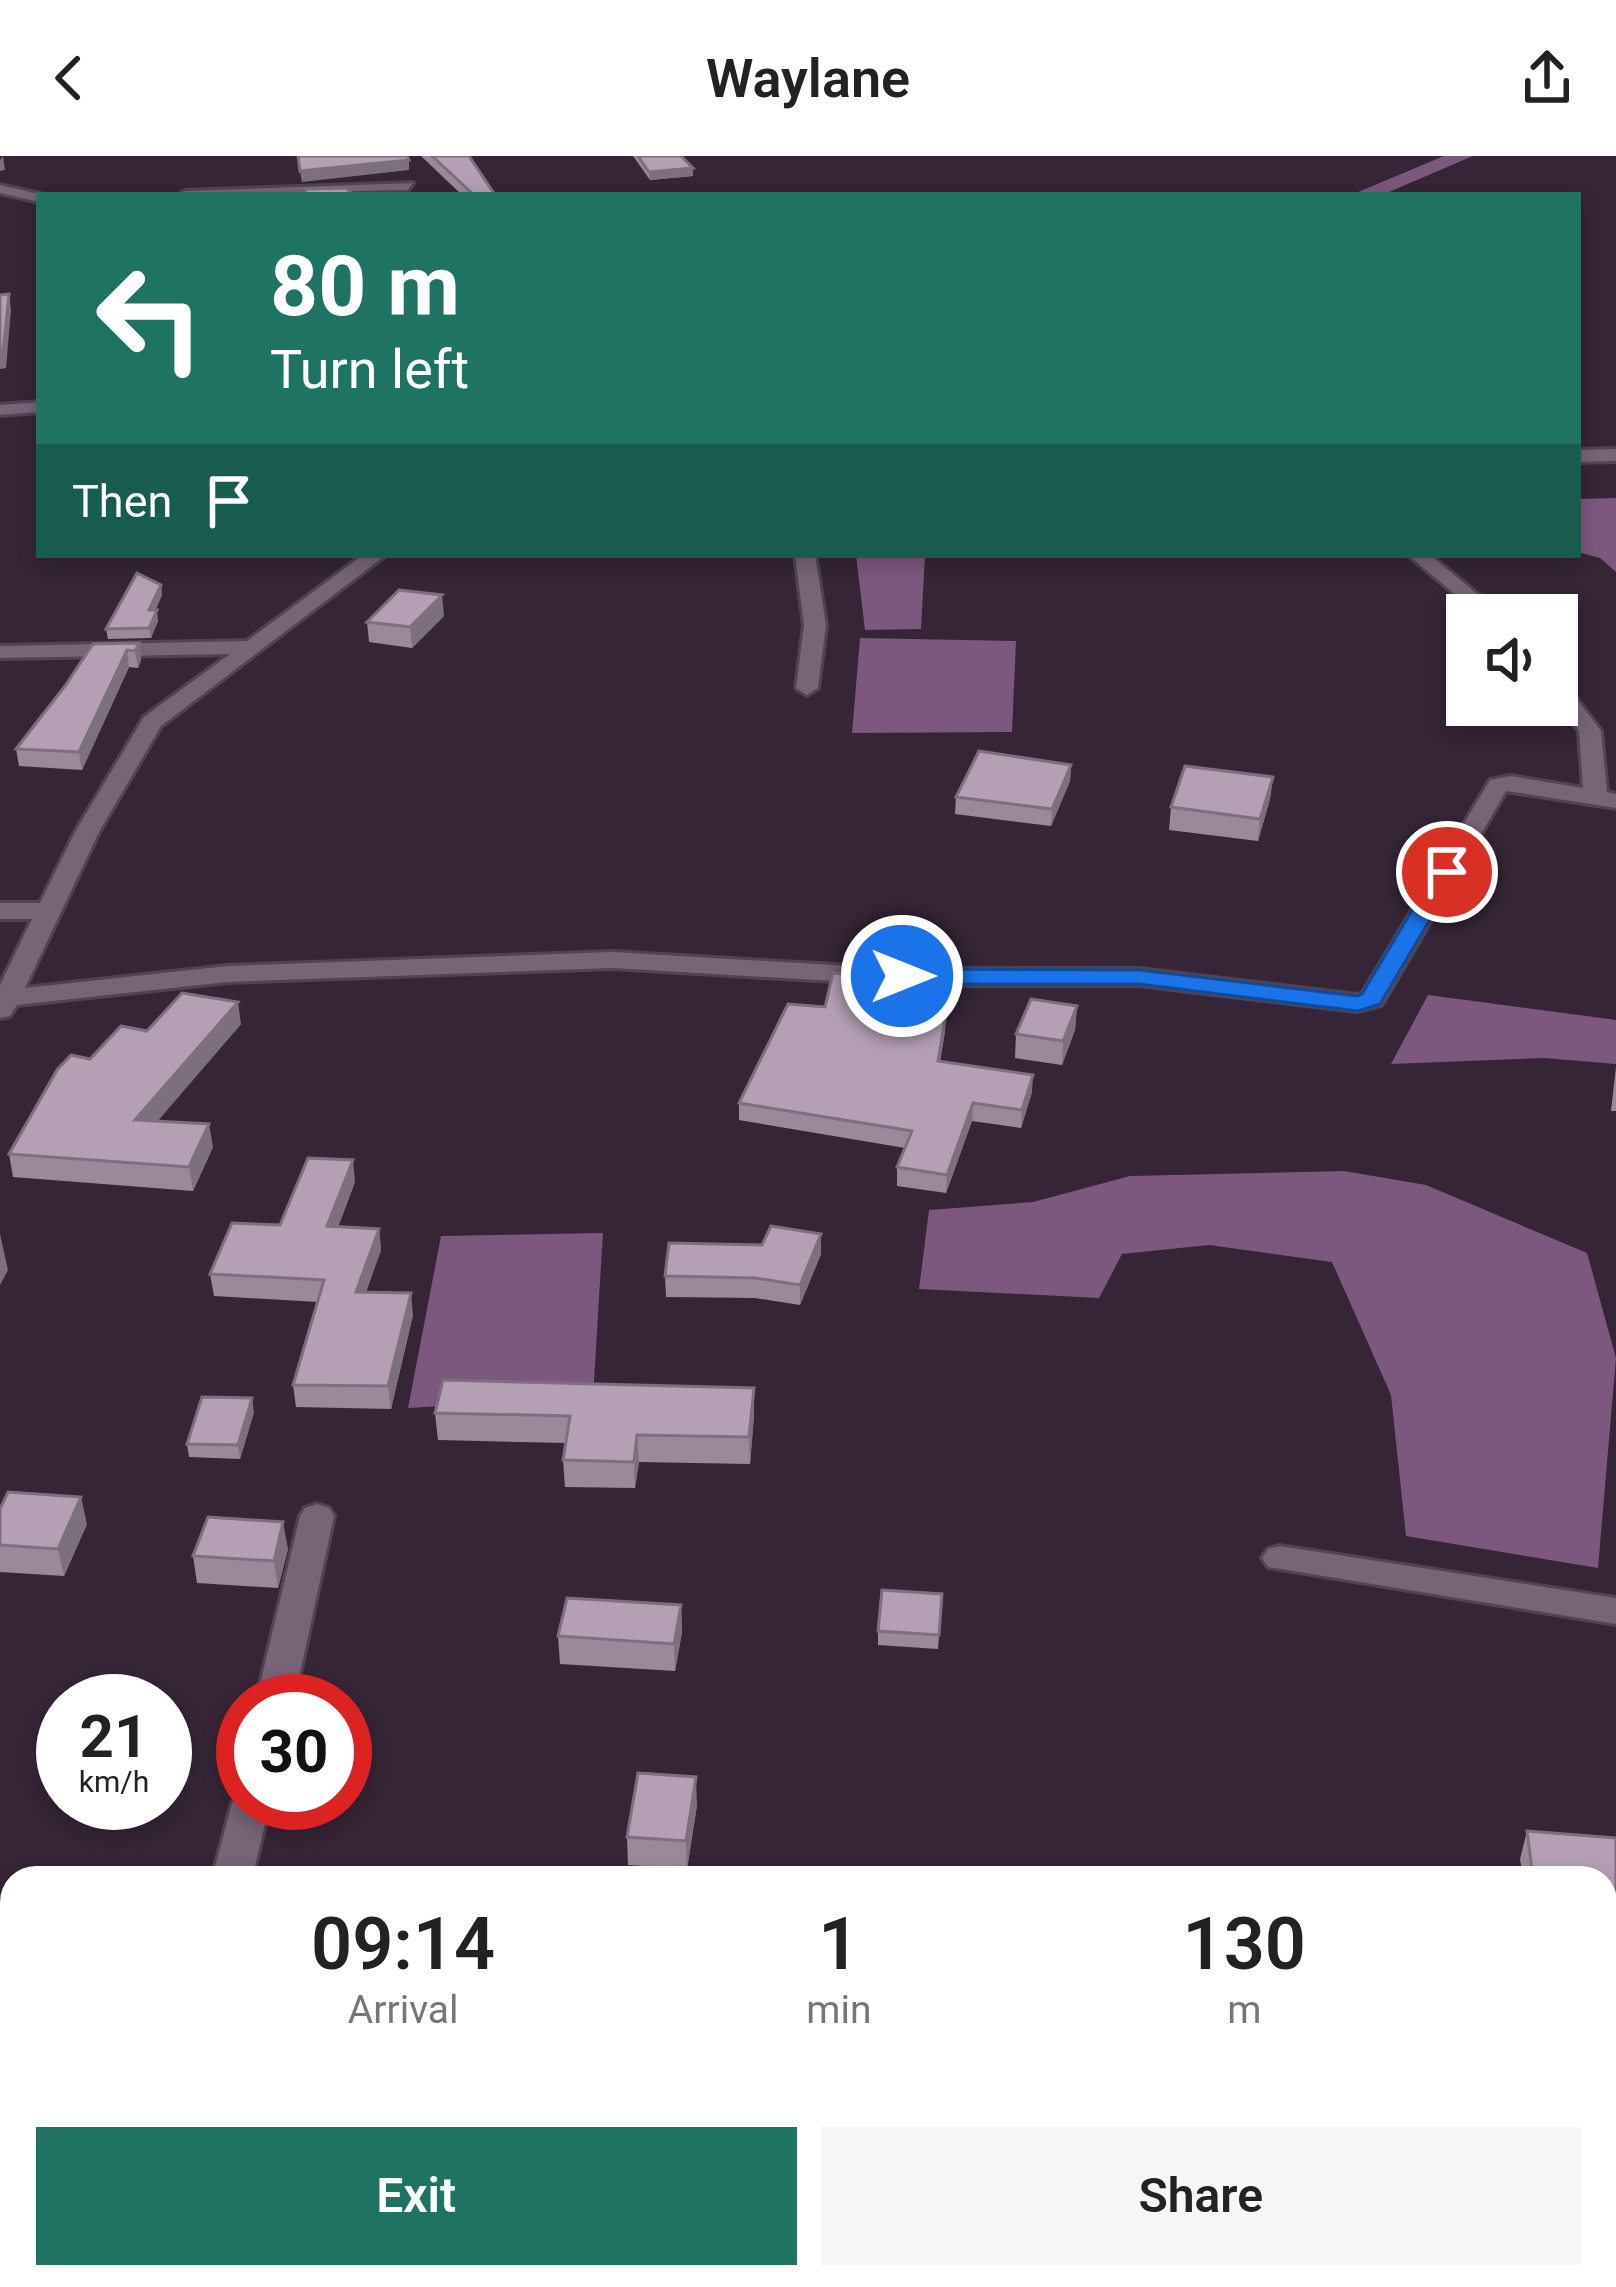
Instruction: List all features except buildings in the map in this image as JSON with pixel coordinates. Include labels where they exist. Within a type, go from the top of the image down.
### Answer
[{"type":"street","points":[[246,192],[407,184]]},
{"type":"street","points":[[0,189],[36,197]]},
{"type":"street","points":[[0,410],[36,407]]},
{"type":"street","points":[[1581,456],[1616,455]]},
{"type":"street","points":[[3,1005],[87,832],[152,722],[372,558]]},
{"type":"street","points":[[805,558],[815,625],[807,688]]},
{"type":"street","points":[[1422,558],[1467,594]]},
{"type":"street","points":[[0,652],[251,647]]},
{"type":"street","points":[[3,1005],[227,974],[613,960],[902,976],[1139,977],[1358,1004],[1372,999],[1406,946],[1498,785],[1606,799],[1590,730],[1578,715]]},
{"type":"street","points":[[0,911],[47,911]]},
{"type":"street","points":[[281,1674],[317,1516]]},
{"type":"street","points":[[1280,1558],[1616,1611]]},
{"type":"street","points":[[235,1866],[244,1830]]},
{"type":"shaded area","points":[[1616,498],[1616,572],[1600,558],[1581,553],[1581,499]]},
{"type":"shaded area","points":[[856,558],[925,558],[921,629],[865,630]]},
{"type":"shaded area","points":[[860,638],[1016,641],[1012,732],[852,733]]},
{"type":"shaded area","points":[[1428,995],[1616,1020],[1616,1064],[1544,1058],[1391,1064]]},
{"type":"shaded area","points":[[1344,1171],[1426,1185],[1587,1253],[1616,1358],[1598,1568],[1406,1536],[1391,1395],[1332,1262],[1209,1245],[1122,1254],[1099,1298],[919,1289],[929,1210],[1033,1202],[1130,1176]]},
{"type":"shaded area","points":[[603,1233],[593,1397],[408,1408],[441,1236]]},
{"type":"waterway","points":[[1370,192],[1463,156]]},
{"type":"route","points":[[902,976],[1139,977],[1358,1004],[1372,999],[1447,872]]}]
